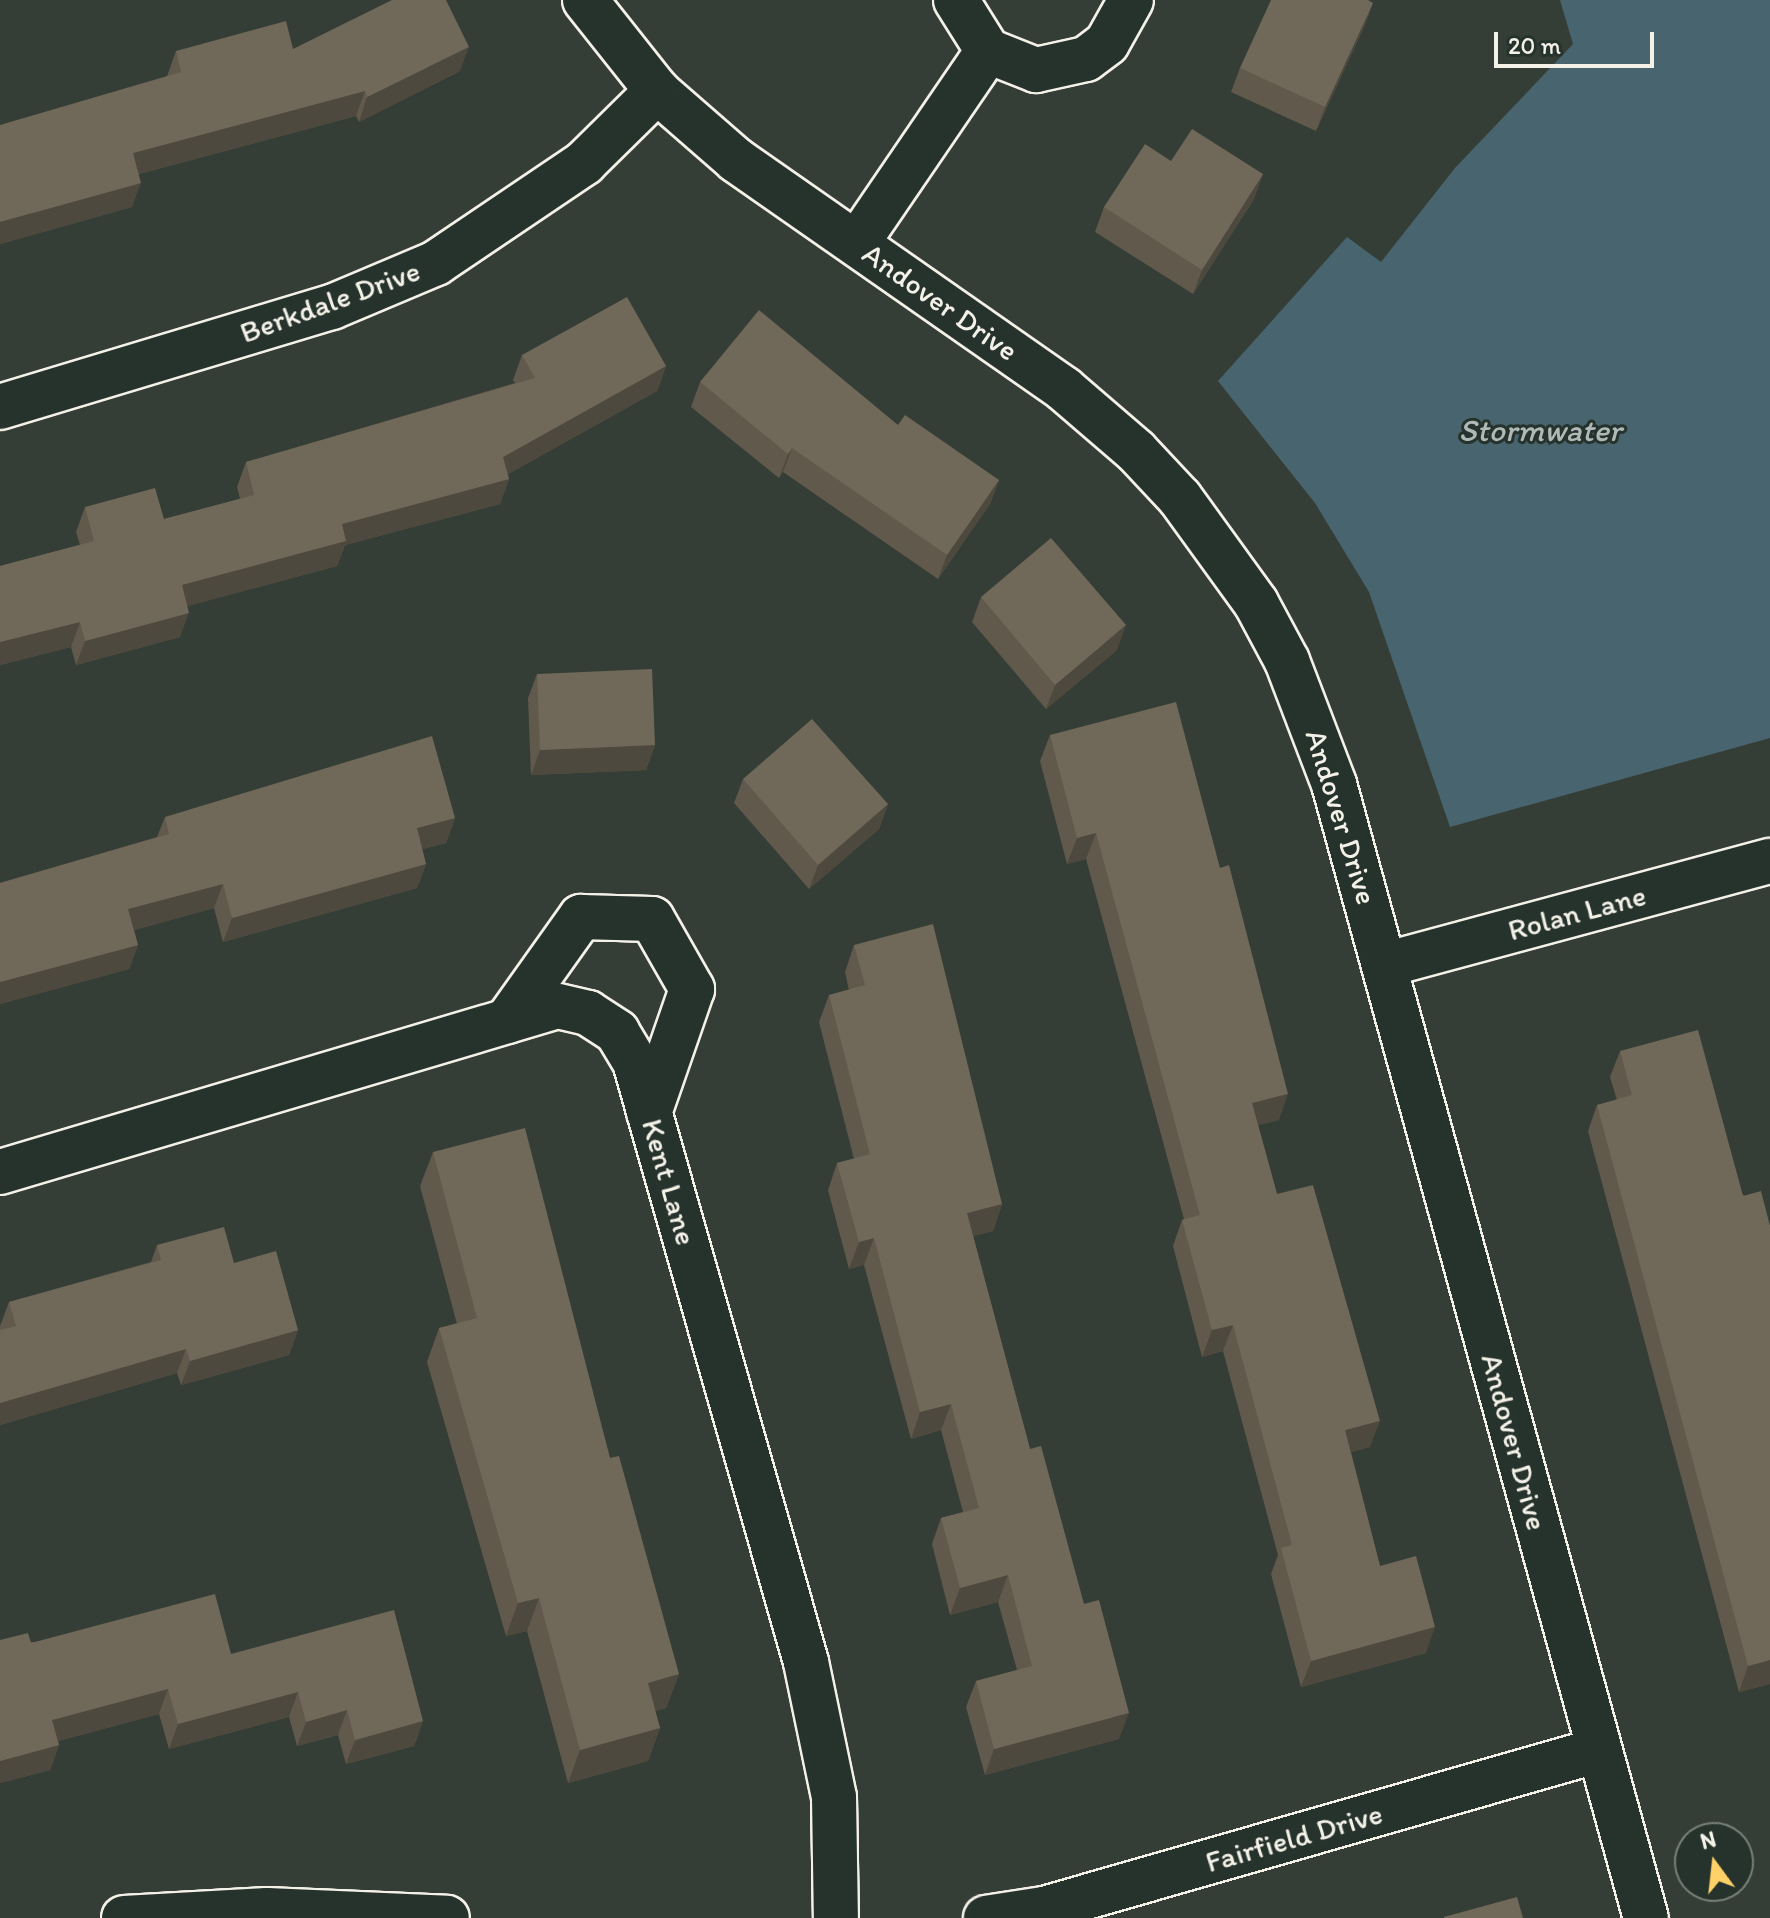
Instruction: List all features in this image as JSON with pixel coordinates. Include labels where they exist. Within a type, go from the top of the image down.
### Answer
[{"type":"street","name":"Andover Drive","points":[[585,0],[657,91],[736,160],[1064,389],[1136,451],[1220,548],[1275,637],[1313,722],[1384,965],[1646,1918]]},
{"type":"street","points":[[956,0],[988,51],[1036,70],[1062,69],[1107,43],[1131,0]]},
{"type":"street","points":[[857,243],[988,51]]},
{"type":"street","name":"Berkdale Drive","points":[[0,407],[332,307],[436,263],[584,163],[657,91]]},
{"type":"street","name":"Rolan Lane","points":[[1384,965],[1770,861]]},
{"type":"street","points":[[507,1021],[581,917],[652,919],[692,989],[649,1113]]},
{"type":"street","name":"Kent Lane","points":[[0,1172],[558,1006],[607,1025],[635,1062],[806,1662],[834,1797],[836,1918]]},
{"type":"street","name":"Fairfield Drive","points":[[986,1918],[1044,1909],[1599,1750]]},
{"type":"street","points":[[124,1918],[267,1910],[447,1918]]},
{"type":"water","name":"Stormwater","points":[[1560,0],[1770,0],[1770,738],[1450,827],[1369,592],[1315,503],[1218,381],[1347,237],[1381,262],[1455,168],[1573,44]]},
{"type":"building","points":[[392,0],[446,0],[469,47],[367,97],[365,91],[133,153],[141,183],[0,222],[0,125],[181,72],[176,51],[286,21],[293,49]]},
{"type":"building","points":[[1271,0],[1368,0],[1373,3],[1325,107],[1240,68]]},
{"type":"building","points":[[1192,129],[1263,174],[1202,270],[1104,207],[1145,144],[1171,161]]},
{"type":"building","points":[[627,297],[666,366],[503,457],[509,479],[342,524],[346,541],[182,585],[189,613],[85,641],[80,622],[0,642],[0,566],[94,541],[85,507],[155,488],[164,519],[254,495],[246,462],[535,378],[522,355]]},
{"type":"building","points":[[759,310],[898,425],[905,415],[999,480],[947,555],[792,448],[788,454],[700,382]]},
{"type":"building","points":[[1051,538],[1126,625],[1055,685],[981,597]]},
{"type":"building","points":[[652,669],[655,745],[540,750],[537,674]]},
{"type":"building","points":[[1176,702],[1220,868],[1229,865],[1288,1094],[1252,1103],[1277,1194],[1313,1185],[1380,1421],[1345,1430],[1380,1566],[1416,1556],[1435,1627],[1311,1661],[1281,1548],[1292,1545],[1233,1325],[1212,1330],[1182,1220],[1200,1215],[1096,833],[1077,838],[1050,735]]},
{"type":"building","points":[[812,719],[888,804],[818,865],[743,779]]},
{"type":"building","points":[[432,736],[455,818],[417,828],[426,864],[232,918],[223,884],[128,909],[138,945],[0,982],[0,883],[169,834],[165,817]]},
{"type":"building","points":[[933,924],[1002,1204],[967,1213],[1030,1449],[1041,1446],[1084,1604],[1099,1600],[1129,1713],[994,1749],[976,1681],[1032,1666],[1008,1575],[960,1588],[941,1518],[979,1508],[951,1404],[920,1412],[874,1238],[859,1242],[837,1163],[870,1154],[829,995],[865,985],[854,945]]},
{"type":"building","points":[[1698,1030],[1743,1196],[1761,1191],[1770,1226],[1770,1660],[1748,1666],[1597,1105],[1632,1095],[1620,1051]]},
{"type":"building","points":[[525,1128],[610,1458],[619,1456],[679,1674],[648,1683],[660,1728],[580,1750],[539,1598],[518,1603],[439,1328],[477,1318],[433,1152]]},
{"type":"building","points":[[224,1227],[234,1263],[276,1251],[298,1330],[190,1361],[186,1349],[0,1403],[0,1330],[16,1326],[9,1302],[161,1260],[157,1245]]},
{"type":"building","points":[[215,1594],[231,1654],[394,1610],[423,1721],[355,1740],[347,1710],[306,1722],[298,1692],[178,1724],[168,1689],[52,1720],[59,1745],[0,1761],[0,1640],[28,1633],[31,1643]]},
{"type":"building","points":[[1517,1897],[1523,1918],[1444,1918],[1444,1917]]}]
